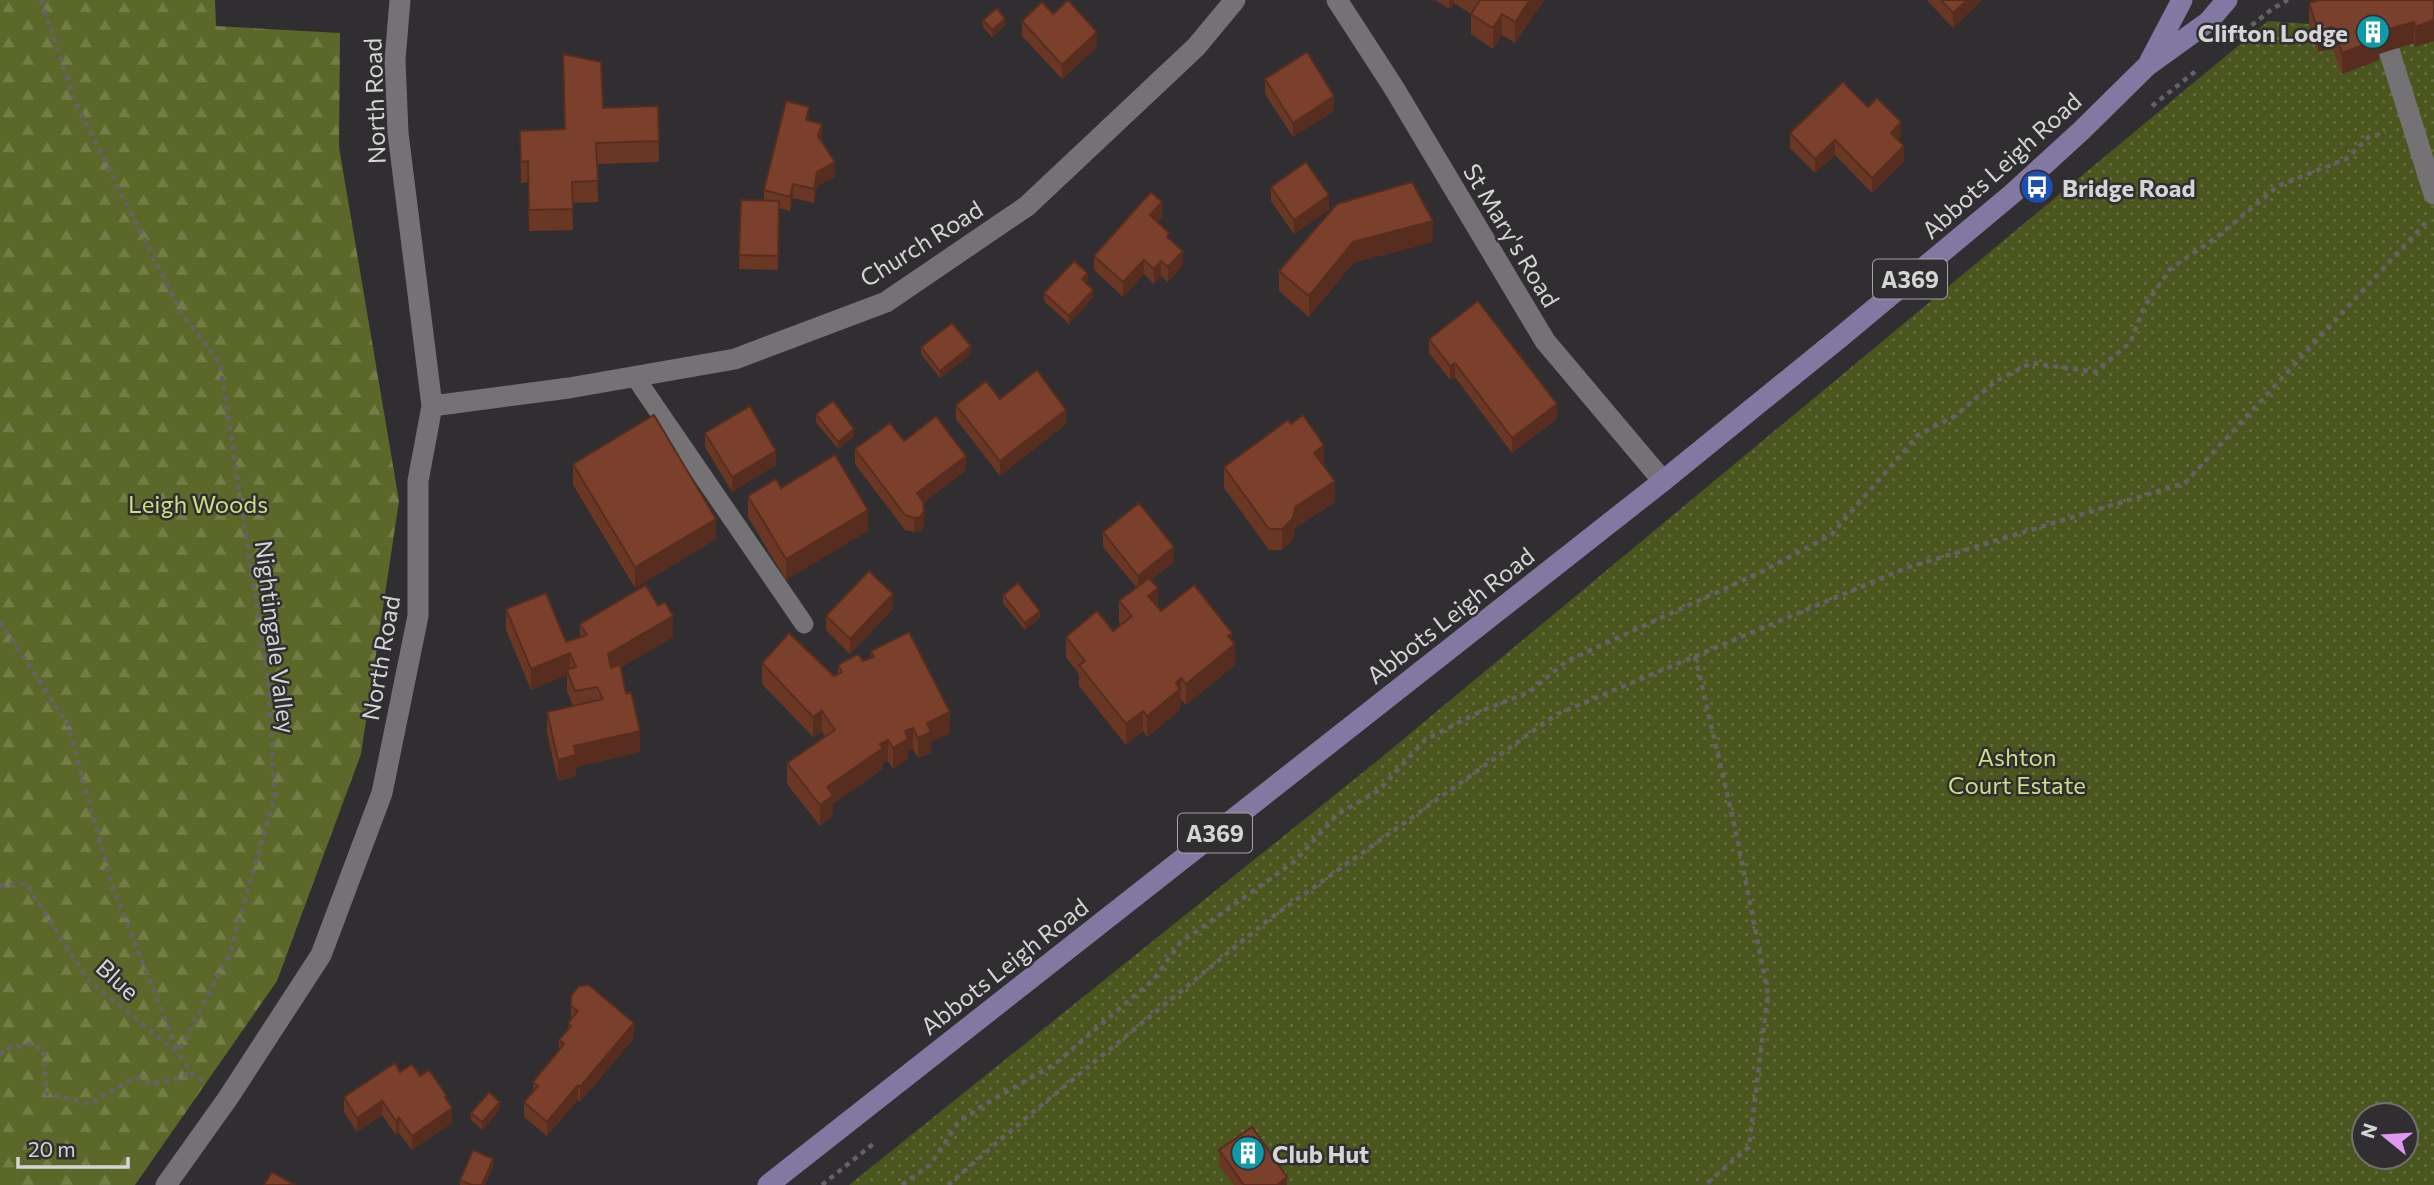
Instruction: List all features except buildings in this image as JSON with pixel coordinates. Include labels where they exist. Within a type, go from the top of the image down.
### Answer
[{"type":"main road","name":"Abbots Leigh Road","points":[[2147,66],[2182,0]]},
{"type":"main road","name":"Abbots Leigh Road","points":[[768,1185],[1663,481],[1843,335],[2012,194],[2147,66],[2208,22],[2227,0]]},
{"type":"street","name":"North Road","points":[[166,1185],[228,1098],[321,955],[382,793],[418,616],[418,481],[432,406],[398,133],[395,60],[400,0]]},
{"type":"street","name":"Church Road","points":[[432,406],[569,388],[735,359],[886,302],[1027,206],[1196,47],[1236,0]]},
{"type":"street","name":"St Mary's Road","points":[[1338,0],[1394,88],[1545,341],[1663,481]]},
{"type":"street","points":[[2389,50],[2434,194]]},
{"type":"lane","points":[[635,377],[804,624]]},
{"type":"path","name":"Nightingale Valley","points":[[41,0],[76,104],[181,312],[220,363],[268,682],[275,796],[230,953],[178,1053]]},
{"type":"path","points":[[902,1185],[930,1165],[958,1123],[985,1104],[1055,1065],[1154,978],[1180,943],[1294,862],[1338,814],[1379,790],[1425,740],[1481,711],[1529,692],[1567,661],[1761,572],[1831,536],[1918,435],[1955,416],[1996,381],[2031,363],[2095,372],[2130,344],[2144,307],[2170,269],[2217,237],[2277,186],[2346,159],[2369,137],[2413,124]]},
{"type":"path","points":[[948,1185],[1027,1116],[1268,920],[1557,714],[1906,568],[2185,483],[2434,214]]},
{"type":"path","points":[[0,622],[67,723],[112,886],[178,1053]]},
{"type":"path","points":[[1695,656],[1735,828],[1768,994],[1749,1147],[1705,1185]]},
{"type":"path","name":"Blue","points":[[0,886],[26,883],[87,979],[178,1053],[192,1073],[228,1098]]},
{"type":"path","points":[[0,1055],[6,1048],[33,1044],[44,1051],[46,1093],[89,1104],[136,1077],[145,1083],[155,1084],[192,1073]]},
{"type":"green space","name":"Leigh Woods","points":[[0,0],[215,0],[216,26],[340,33],[339,147],[399,501],[361,754],[277,981],[135,1185],[0,1185]]},
{"type":"green space","name":"Ashton Court Estate","points":[[2434,0],[2434,1185],[849,1185],[1377,761],[2268,21],[2309,24],[2346,13]]},
{"type":"place","name":"Clifton Lodge","points":[[2373,32]]},
{"type":"place","name":"Bridge Road","points":[[2037,187]]},
{"type":"place","name":"Club Hut","points":[[1248,1153]]}]
